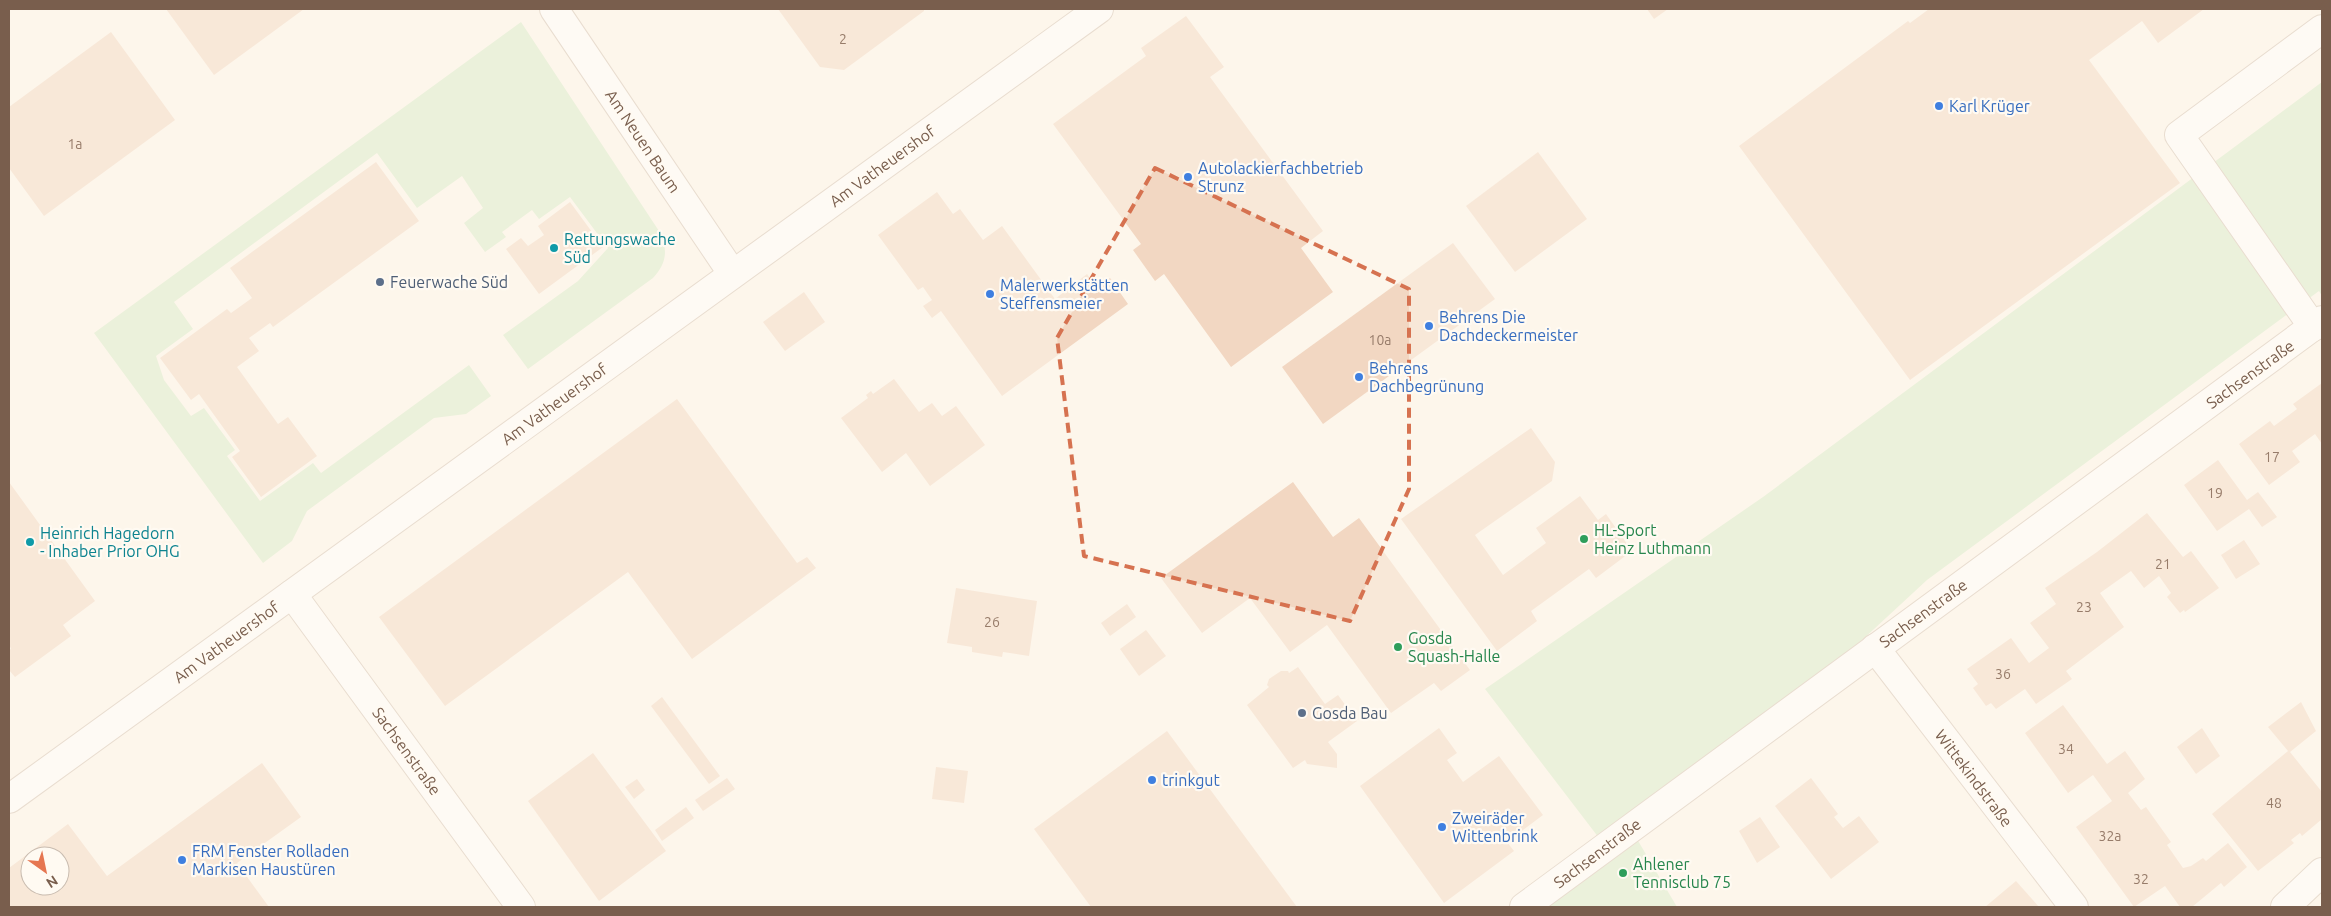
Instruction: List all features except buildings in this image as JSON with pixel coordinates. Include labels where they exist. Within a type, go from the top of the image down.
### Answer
[{"type":"street","name":"Am Neuen Baum","points":[[554,9],[732,274]]},
{"type":"street","name":"Am Vatheuershof","points":[[9,799],[1099,9]]},
{"type":"street","points":[[2318,324],[2179,136],[2322,29]]},
{"type":"street","name":"Sachsenstraße","points":[[1524,907],[2318,324]]},
{"type":"street","name":"Sachsenstraße","points":[[292,594],[522,907]]},
{"type":"street","name":"Wittekindstraße","points":[[1875,648],[2074,907]]},
{"type":"street","points":[[2284,907],[2322,872]]},
{"type":"highlighted area","points":[[1155,168],[1409,289],[1409,489],[1350,621],[1084,556],[1057,338]]},
{"type":"green space","points":[[521,22],[661,234],[665,252],[661,268],[653,278],[528,369],[503,335],[578,281],[608,248],[570,197],[539,219],[532,210],[502,232],[506,237],[485,252],[464,223],[483,208],[462,176],[417,208],[377,153],[174,302],[193,329],[156,356],[164,380],[191,416],[204,408],[235,450],[227,456],[260,501],[313,463],[321,473],[469,365],[491,396],[466,414],[434,418],[307,511],[292,541],[263,563],[94,333]]},
{"type":"green space","points":[[2322,82],[2322,296],[2319,291],[1927,580],[1860,642],[1599,838],[1485,689],[1763,497]]},
{"type":"green space","name":"Ahlener Tennisclub 75","points":[[1637,839],[1677,907],[1543,907]]},
{"type":"place","name":"Karl Krüger","points":[[1939,106]]},
{"type":"place","name":"Autolackierfachbetrieb Strunz","points":[[1188,177]]},
{"type":"place","name":"Rettungswache Süd","points":[[554,248]]},
{"type":"place","name":"Feuerwache Süd","points":[[380,282]]},
{"type":"place","name":"Malerwerkstätten Steffensmeier","points":[[990,294]]},
{"type":"place","name":"Behrens Die Dachdeckermeister","points":[[1429,326]]},
{"type":"place","name":"Behrens Dachbegrünung","points":[[1359,377]]},
{"type":"place","name":"HL-Sport Heinz Luthmann","points":[[1584,539]]},
{"type":"place","name":"Heinrich Hagedorn - Inhaber Prior OHG","points":[[30,542]]},
{"type":"place","name":"Gosda Squash-Halle","points":[[1398,647]]},
{"type":"place","name":"Gosda Bau","points":[[1302,713]]},
{"type":"place","name":"trinkgut","points":[[1152,780]]},
{"type":"place","name":"Zweiräder Wittenbrink","points":[[1442,827]]},
{"type":"place","name":"FRM Fenster Rolladen Markisen Haustüren","points":[[182,860]]},
{"type":"place","name":"Ahlener Tennisclub 75","points":[[1623,873]]}]
